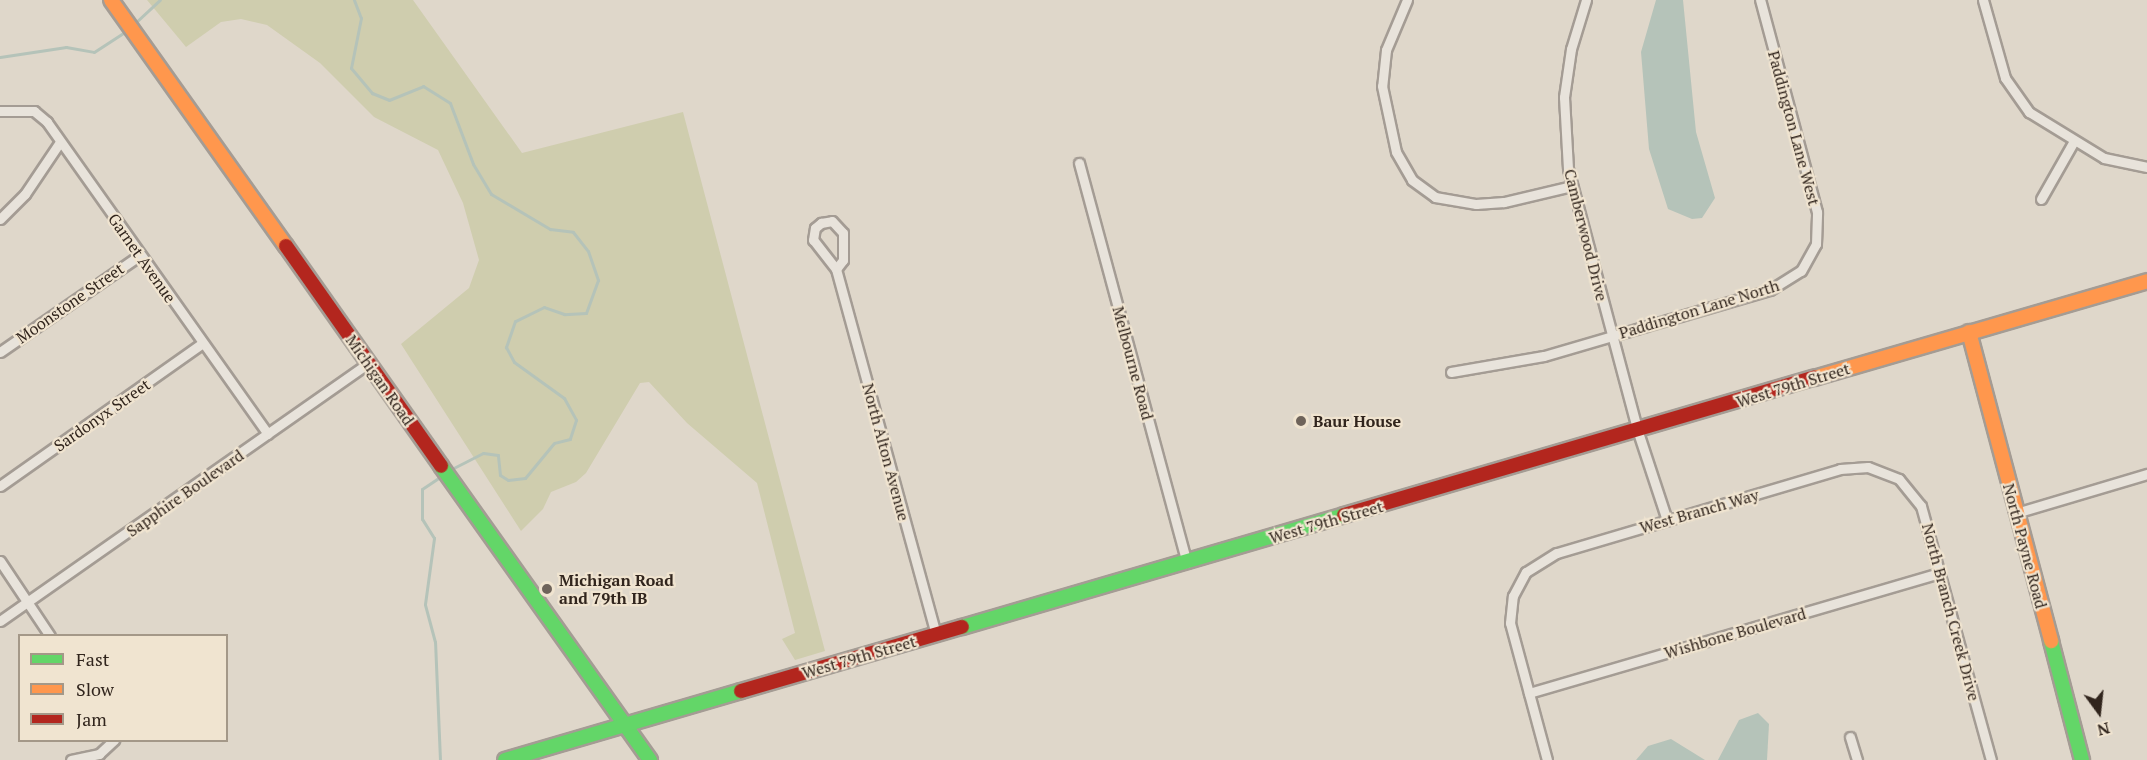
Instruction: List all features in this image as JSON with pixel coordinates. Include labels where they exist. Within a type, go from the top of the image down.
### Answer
[{"type":"main road","name":"Michigan Road","points":[[113,3],[650,760]]},
{"type":"main road","name":"West 79th Street","points":[[505,760],[1638,432],[2147,281]]},
{"type":"main road","name":"North Payne Road","points":[[1969,332],[2082,760]]},
{"type":"street","points":[[1407,0],[1386,50],[1382,86],[1397,157],[1412,180],[1435,196],[1476,204],[1504,202],[1572,186]]},
{"type":"street","name":"Camberwood Drive","points":[[1586,0],[1571,49],[1564,97],[1564,133],[1572,186],[1638,432],[1667,520]]},
{"type":"street","name":"Paddington Lane West","points":[[1760,0],[1817,212],[1818,235],[1811,256]]},
{"type":"street","points":[[1983,0],[2000,65],[2014,93],[2039,120],[2117,163],[2147,167]]},
{"type":"street","name":"Garnet Avenue","points":[[0,111],[34,111],[60,142],[268,434]]},
{"type":"street","points":[[2040,199],[2074,141]]},
{"type":"street","points":[[0,219],[25,194],[60,142]]},
{"type":"street","name":"Melbourne Road","points":[[1079,163],[1187,563]]},
{"type":"street","name":"North Alton Avenue","points":[[836,269],[843,260],[843,233],[832,221],[821,223],[815,228],[813,240],[836,269],[936,635]]},
{"type":"street","name":"Moonstone Street","points":[[0,352],[140,255]]},
{"type":"street","name":"Paddington Lane North","points":[[1451,372],[1527,361],[1770,290],[1794,277],[1811,256]]},
{"type":"street","name":"Sardonyx Street","points":[[0,486],[203,343]]},
{"type":"street","name":"Sapphire Boulevard","points":[[0,621],[369,363]]},
{"type":"street","name":"West Branch Way","points":[[1529,693],[1510,623],[1517,585],[1534,565],[1557,553],[1840,469],[1868,467],[1892,475]]},
{"type":"street","points":[[2016,513],[2147,474]]},
{"type":"street","name":"North Branch Creek Drive","points":[[1892,475],[1912,491],[1921,507],[1991,760]]},
{"type":"street","points":[[0,561],[49,634]]},
{"type":"street","name":"Wishbone Boulevard","points":[[1529,693],[1940,573]]},
{"type":"street","points":[[1529,693],[1548,760]]},
{"type":"street","points":[[1850,737],[1857,760]]},
{"type":"street","points":[[71,760],[99,754],[113,742]]},
{"type":"shaded area","points":[[147,0],[413,0],[522,153],[683,112],[825,651],[795,660],[782,639],[795,633],[757,483],[687,423],[649,382],[640,383],[586,473],[576,482],[551,492],[543,509],[521,531],[401,344],[469,288],[479,260],[463,203],[438,150],[374,117],[320,63],[267,25],[241,19],[221,22],[186,47]]},
{"type":"shaded area","points":[[1656,0],[1683,0],[1696,132],[1715,198],[1702,218],[1692,219],[1668,209],[1649,149],[1641,52]]},
{"type":"shaded area","points":[[1758,713],[1769,724],[1767,760],[1718,760],[1739,720]]},
{"type":"shaded area","points":[[1671,739],[1705,760],[1636,760],[1648,746]]},
{"type":"waterway","points":[[135,23],[160,0]]},
{"type":"waterway","points":[[354,0],[361,18],[351,68],[372,93],[389,100],[423,86],[450,103],[473,164],[491,194],[550,229],[573,232],[588,251],[598,280],[586,313],[564,314],[544,307],[515,321],[506,347],[514,362],[564,398],[576,420],[570,439],[554,443],[525,478],[508,480],[500,475],[498,455],[483,453],[449,470]]},
{"type":"waterway","points":[[0,57],[66,47],[94,52],[126,31]]},
{"type":"waterway","points":[[440,760],[435,642],[425,604],[434,538],[422,519],[422,489],[441,476]]},
{"type":"traffic: fast","points":[[441,466],[650,760]]},
{"type":"traffic: fast","points":[[962,627],[1344,515]]},
{"type":"traffic: fast","points":[[2051,641],[2082,760]]},
{"type":"traffic: fast","points":[[505,760],[741,691]]},
{"type":"traffic: slow","points":[[111,0],[286,246]]},
{"type":"traffic: slow","points":[[1814,378],[2147,281]]},
{"type":"traffic: slow","points":[[1969,332],[2051,641]]},
{"type":"traffic: jam","points":[[286,246],[441,466]]},
{"type":"traffic: jam","points":[[1344,515],[1814,378]]},
{"type":"traffic: jam","points":[[741,691],[962,627]]},
{"type":"place","name":"Baur House","points":[[1301,421]]},
{"type":"place","name":"Michigan Road and 79th IB","points":[[547,589]]}]
